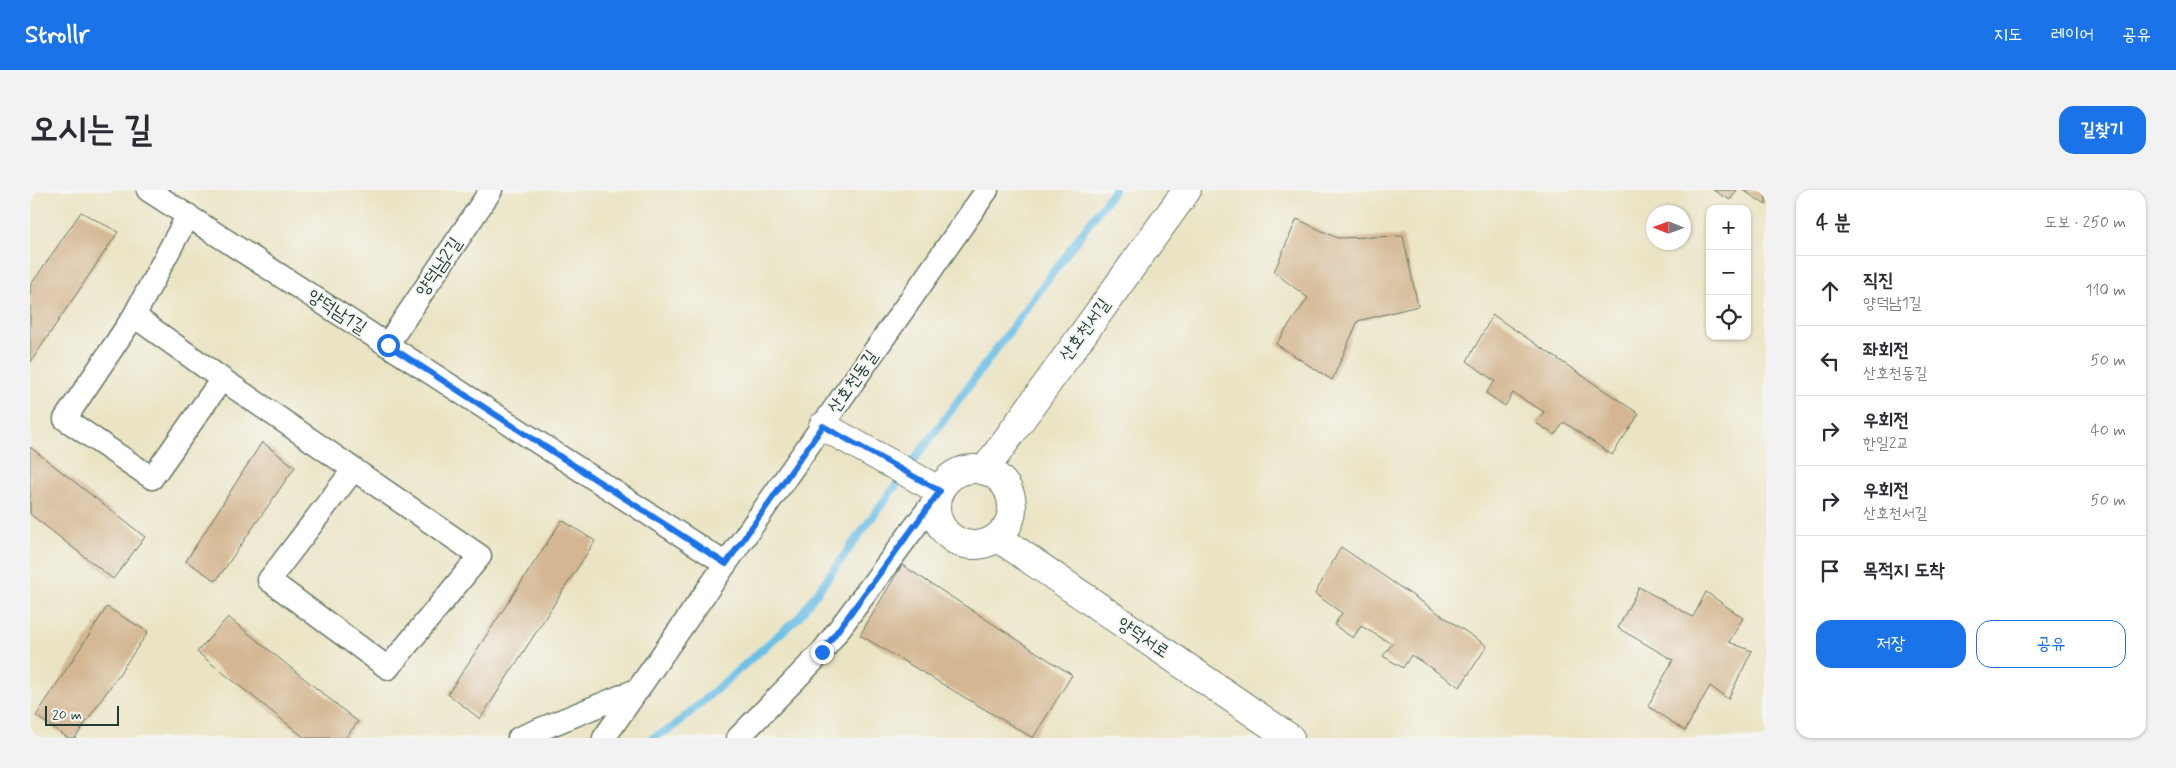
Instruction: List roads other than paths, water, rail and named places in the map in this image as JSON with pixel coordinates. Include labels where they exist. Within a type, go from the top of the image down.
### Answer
[{"type":"street","name":"양덕남1길","points":[[148,190],[726,564]]},
{"type":"street","name":"양덕남2길","points":[[388,345],[490,190]]},
{"type":"street","name":"산호천동길","points":[[604,738],[726,564],[828,429],[988,190]]},
{"type":"street","name":"산호천서길","points":[[984,471],[1186,190]]},
{"type":"street","points":[[188,215],[134,316],[65,419],[152,478],[222,379]]},
{"type":"street","points":[[134,316],[222,379],[354,469],[480,556],[388,668],[269,580],[354,469]]},
{"type":"street","points":[[828,429],[934,490]]},
{"type":"street","points":[[738,738],[822,652],[934,490],[961,472],[972,470],[984,471],[995,476],[1003,484],[1012,506],[1010,518],[1005,529],[987,543],[964,544],[952,539],[944,531],[938,520],[934,490]]},
{"type":"street","name":"양덕서로","points":[[997,537],[1290,738]]},
{"type":"street","points":[[519,738],[639,689]]},
{"type":"waterway","points":[[909,467],[1114,190]]},
{"type":"waterway","points":[[652,738],[672,728],[798,618],[902,477]]}]
